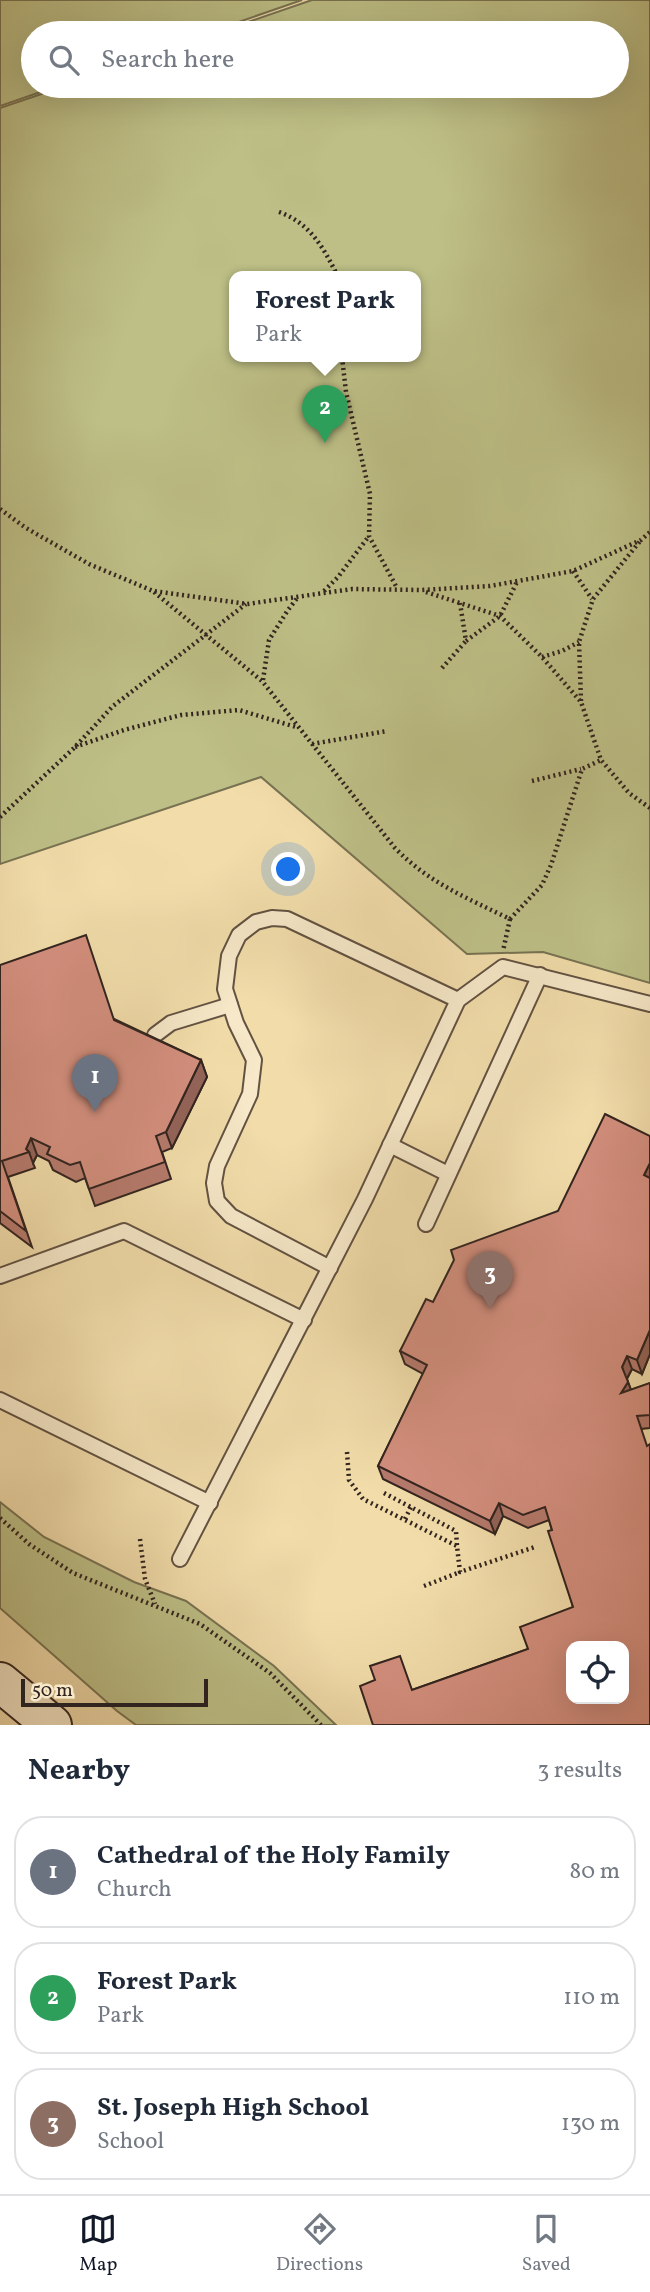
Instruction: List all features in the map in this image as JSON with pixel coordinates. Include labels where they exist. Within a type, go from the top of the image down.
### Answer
[{"type":"main road","points":[[0,1682],[52,1725]]},
{"type":"lane","points":[[330,1268],[231,1216],[218,1201],[214,1183],[216,1166],[250,1094],[254,1060],[225,989],[229,956],[239,935],[256,922],[272,918],[287,919],[458,1000]]},
{"type":"lane","points":[[180,1559],[330,1268],[458,1000],[503,967],[650,1004]]},
{"type":"lane","points":[[426,1224],[540,975]]},
{"type":"lane","points":[[155,1035],[171,1023],[230,1005]]},
{"type":"lane","points":[[390,1145],[449,1174]]},
{"type":"lane","points":[[0,1276],[124,1231],[304,1320]]},
{"type":"lane","points":[[0,1401],[210,1503]]},
{"type":"path","points":[[279,212],[295,218],[323,247],[335,271]]},
{"type":"path","points":[[343,362],[346,392],[370,494],[369,536],[397,588]]},
{"type":"path","points":[[0,509],[26,528],[89,564],[153,591],[247,604],[323,592],[490,586],[573,571],[641,540]]},
{"type":"path","points":[[650,532],[593,599],[579,642],[581,702],[601,760],[629,793],[650,808]]},
{"type":"path","points":[[323,592],[338,578],[369,536]]},
{"type":"path","points":[[573,571],[593,599]]},
{"type":"path","points":[[442,668],[466,641],[500,616],[517,581]]},
{"type":"path","points":[[422,590],[500,616],[542,657],[581,702]]},
{"type":"path","points":[[153,591],[262,681],[394,848],[415,869],[457,894],[510,919]]},
{"type":"path","points":[[262,681],[269,640],[299,596]]},
{"type":"path","points":[[460,603],[466,641]]},
{"type":"path","points":[[0,817],[74,748],[113,706],[247,604]]},
{"type":"path","points":[[542,657],[579,642]]},
{"type":"path","points":[[74,748],[124,730],[180,715],[239,710],[297,727]]},
{"type":"path","points":[[313,744],[387,731]]},
{"type":"path","points":[[532,781],[582,769],[601,760]]},
{"type":"path","points":[[503,967],[503,946],[510,919],[542,885],[567,820],[582,769]]},
{"type":"path","points":[[348,1452],[349,1480],[363,1499],[457,1546]]},
{"type":"path","points":[[384,1493],[456,1531],[460,1572]]},
{"type":"path","points":[[404,1519],[411,1507]]},
{"type":"path","points":[[0,1518],[29,1544],[74,1573],[200,1624],[270,1673],[321,1725]]},
{"type":"path","points":[[140,1539],[145,1580],[155,1604]]},
{"type":"path","points":[[424,1586],[535,1547]]},
{"type":"green space","points":[[0,0],[302,0],[242,21],[21,21],[21,98],[23,98],[0,106]]},
{"type":"green space","points":[[312,0],[650,0],[650,983],[543,952],[467,954],[261,777],[0,864],[0,108],[30,98],[629,98],[629,21],[251,21]]},
{"type":"green space","points":[[0,1502],[44,1537],[134,1582],[186,1601],[274,1666],[336,1725],[136,1725],[0,1608]]},
{"type":"building","points":[[86,935],[114,1020],[201,1060],[166,1132],[156,1136],[165,1162],[89,1189],[80,1162],[70,1165],[47,1154],[50,1147],[31,1138],[26,1149],[29,1152],[2,1161],[26,1231],[0,1211],[0,965]]},
{"type":"building","points":[[605,1114],[650,1136],[650,1163],[644,1175],[650,1178],[650,1330],[637,1360],[627,1356],[622,1367],[628,1382],[621,1393],[650,1383],[650,1415],[637,1416],[647,1446],[650,1444],[650,1725],[373,1725],[360,1686],[375,1680],[370,1666],[400,1656],[412,1690],[528,1649],[520,1627],[573,1607],[548,1531],[552,1530],[545,1507],[523,1515],[499,1503],[490,1521],[378,1466],[427,1365],[400,1351],[426,1299],[433,1302],[454,1260],[451,1250],[558,1211]]},
{"type":"place","name":"Forest Park","points":[[325,443]]},
{"type":"place","name":"Cathedral of the Holy Family","points":[[95,1112]]},
{"type":"place","name":"St. Joseph High School","points":[[490,1309]]}]
